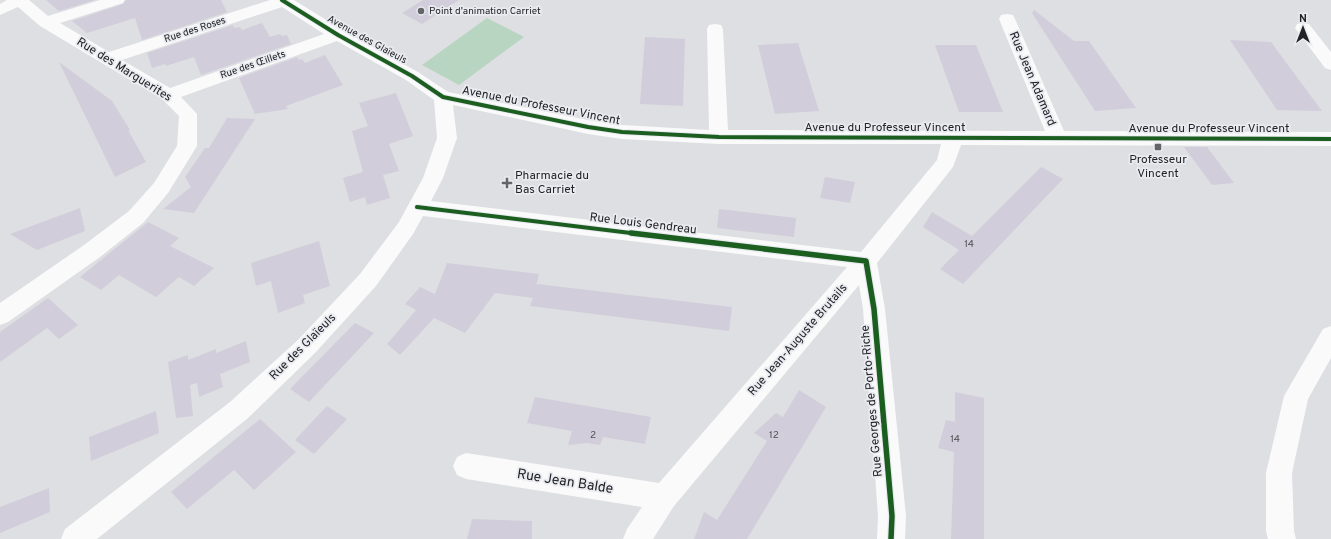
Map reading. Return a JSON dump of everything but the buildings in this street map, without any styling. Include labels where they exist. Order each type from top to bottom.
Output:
[{"type":"street","points":[[0,10],[20,0]]},
{"type":"street","name":"Rue des Marguerites","points":[[0,315],[92,251],[136,217],[161,188],[187,146],[188,114],[168,95],[46,22],[31,11],[20,0]]},
{"type":"street","points":[[46,22],[117,0]]},
{"type":"street","name":"Avenue des Glaïeuls","points":[[284,0],[338,35],[412,76],[443,97]]},
{"type":"street","name":"Rue des Roses","points":[[107,59],[284,0]]},
{"type":"street","name":"Rue Jean Adamard","points":[[1007,19],[1057,138]]},
{"type":"street","points":[[1303,28],[1331,64]]},
{"type":"street","points":[[714,29],[719,137]]},
{"type":"street","name":"Rue des Œillets","points":[[168,95],[338,35]]},
{"type":"street","name":"Avenue du Professeur Vincent","points":[[443,97],[588,127],[622,132],[719,137],[1331,139]]},
{"type":"street","name":"Rue des Glaïeuls","points":[[76,539],[239,410],[307,346],[368,280],[406,228],[433,178],[447,138],[443,97]]},
{"type":"street","name":"Rue Jean-Auguste Brutails","points":[[637,539],[664,497],[866,261],[946,162],[953,138]]},
{"type":"street","name":"Rue Louis Gendreau","points":[[417,207],[866,261]]},
{"type":"street","name":"Rue Georges de Porto-Riche","points":[[866,261],[875,316],[892,516],[891,539]]},
{"type":"street","points":[[1282,539],[1280,531],[1279,473],[1296,396],[1331,336]]},
{"type":"street","name":"Rue Jean Balde","points":[[466,466],[664,497]]},
{"type":"green space","points":[[487,18],[524,37],[459,85],[422,65]]},
{"type":"cycle path","points":[[282,0],[338,35],[412,76],[443,97],[588,127],[622,132],[719,137],[1331,139]]},
{"type":"cycle path","points":[[417,207],[866,261],[874,309],[892,516],[891,539]]},
{"type":"place","name":"Point d'animation Carriet","points":[[421,11]]},
{"type":"place","name":"Professeur Vincent","points":[[1158,147]]},
{"type":"place","name":"Pharmacie du Bas Carriet","points":[[507,183]]}]
